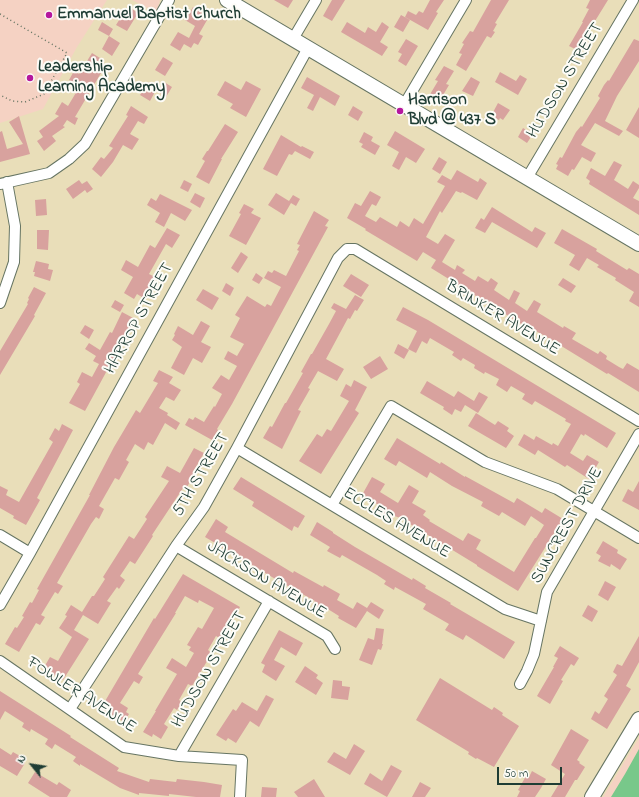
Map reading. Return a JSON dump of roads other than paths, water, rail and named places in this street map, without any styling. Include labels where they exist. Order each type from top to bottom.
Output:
[{"type":"main road","points":[[227,0],[639,244]]},
{"type":"main road","points":[[592,797],[639,719]]},
{"type":"street","points":[[0,303],[14,262],[15,226],[3,183],[49,173],[69,159],[85,144],[169,0]]},
{"type":"street","points":[[293,39],[316,0]]},
{"type":"street","points":[[404,105],[466,0]]},
{"type":"street","name":"HUDSON STREET","points":[[527,178],[633,0]]},
{"type":"street","name":"HARROP STREET","points":[[0,605],[308,48]]},
{"type":"street","name":"BRINKER AVENUE","points":[[347,249],[355,249],[639,421]]},
{"type":"street","name":"5TH STREET","points":[[70,709],[176,546],[204,507],[338,258],[347,249]]},
{"type":"street","points":[[332,505],[391,406],[486,462],[557,489],[639,538]]},
{"type":"street","name":"SUNCREST DRIVE","points":[[520,684],[534,654],[547,592],[639,434]]},
{"type":"street","name":"ECCLES AVENUE","points":[[237,448],[505,609],[541,621]]},
{"type":"street","points":[[0,535],[30,553]]},
{"type":"street","name":"JACKSON AVENUE","points":[[176,546],[327,636],[335,649]]},
{"type":"street","name":"HUDSON STREET","points":[[179,756],[269,601]]},
{"type":"street","name":"FOWLER AVENUE","points":[[0,661],[124,747],[179,756],[242,760],[240,797]]},
{"type":"place","name":"Emmanuel Baptist Church","points":[[49,15]]},
{"type":"place","name":"Leadership Learning Academy","points":[[30,78]]},
{"type":"place","name":"Harrison Blvd @ 437 S","points":[[400,111]]}]
